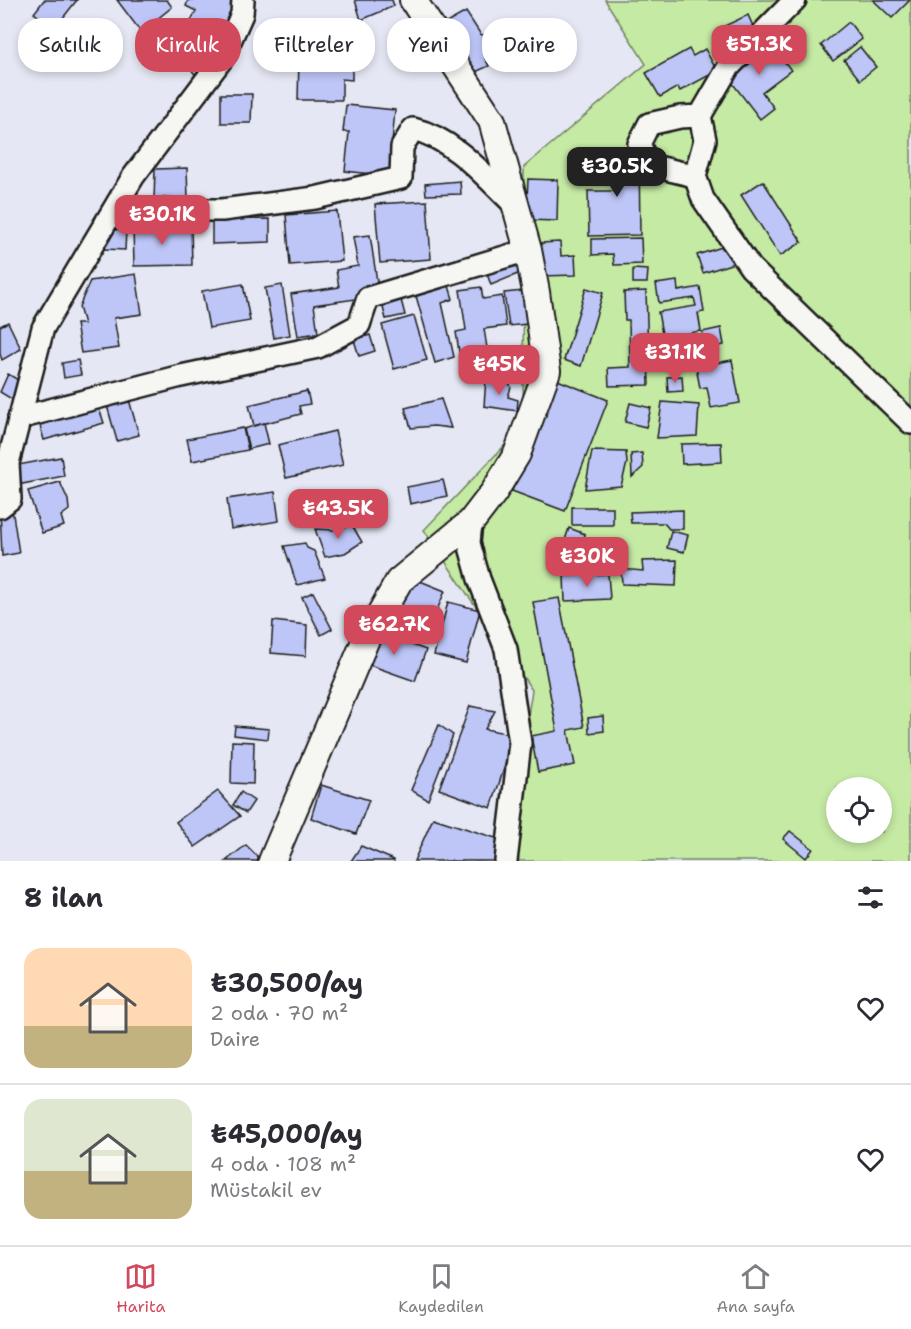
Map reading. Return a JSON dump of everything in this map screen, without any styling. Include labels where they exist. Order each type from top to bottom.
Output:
[{"type":"street","points":[[0,507],[10,499],[8,463],[43,328],[133,177],[222,59],[242,14],[243,0]]},
{"type":"street","points":[[272,861],[366,639],[399,580],[471,522],[494,492],[517,454],[547,371],[528,250],[492,121],[413,0]]},
{"type":"street","points":[[795,0],[728,68],[700,116],[705,140],[695,176],[703,199],[751,268],[911,423]]},
{"type":"street","points":[[695,176],[649,165],[639,144],[649,124],[680,117],[700,116]]},
{"type":"street","points":[[114,210],[222,210],[315,198],[400,178],[402,147],[414,129],[429,133],[456,151],[516,206]]},
{"type":"street","points":[[19,418],[181,376],[318,347],[359,325],[368,298],[528,250]]},
{"type":"street","points":[[471,522],[470,543],[479,579],[506,649],[520,743],[506,861]]},
{"type":"green space","points":[[605,0],[911,0],[911,861],[505,861],[532,690],[424,530],[523,426],[524,167],[646,64]]},
{"type":"building","points":[[44,0],[77,0],[63,18],[41,18],[34,13]]},
{"type":"building","points":[[117,0],[167,0],[172,7],[158,18],[135,18],[135,24]]},
{"type":"building","points":[[188,0],[239,0],[232,18],[192,18],[196,11],[186,6]]},
{"type":"building","points":[[355,0],[392,0],[394,6],[360,18]]},
{"type":"building","points":[[873,0],[910,0],[892,18]]},
{"type":"building","points":[[466,12],[470,18],[455,18]]},
{"type":"building","points":[[748,15],[756,33],[726,47],[718,29]]},
{"type":"building","points":[[470,18],[482,35],[482,69],[473,73],[470,69]]},
{"type":"building","points":[[849,22],[862,39],[833,61],[821,45]]},
{"type":"building","points":[[767,39],[791,70],[762,92],[774,108],[760,119],[730,80],[739,74],[733,65]]},
{"type":"building","points":[[860,47],[876,67],[860,80],[844,60]]},
{"type":"building","points":[[689,49],[693,56],[705,49],[717,71],[680,91],[678,87],[660,97],[646,73]]},
{"type":"building","points":[[193,72],[204,72],[197,77]]},
{"type":"building","points":[[299,72],[352,72],[352,80],[342,79],[342,100],[298,100]]},
{"type":"building","points":[[221,94],[252,94],[251,123],[221,123]]},
{"type":"building","points":[[346,105],[395,110],[389,176],[345,171],[349,132],[343,132]]},
{"type":"building","points":[[639,152],[640,235],[589,236],[588,191],[617,191],[617,175],[601,175],[601,153]]},
{"type":"building","points":[[187,168],[188,199],[154,201],[155,169]]},
{"type":"building","points":[[528,179],[558,180],[557,221],[526,220]]},
{"type":"building","points":[[460,181],[461,194],[426,195],[425,184]]},
{"type":"building","points":[[763,181],[802,242],[780,256],[741,195]]},
{"type":"building","points":[[427,201],[431,259],[380,263],[375,204]]},
{"type":"building","points":[[337,211],[342,261],[290,265],[286,215]]},
{"type":"building","points":[[270,219],[270,242],[212,244],[212,220]]},
{"type":"building","points":[[191,225],[192,265],[134,266],[133,226]]},
{"type":"building","points":[[105,229],[126,230],[125,250],[105,249]]},
{"type":"building","points":[[370,235],[378,288],[361,290],[363,298],[314,305],[318,333],[298,336],[291,294],[339,287],[336,270],[358,266],[353,237]]},
{"type":"building","points":[[641,238],[642,264],[614,265],[613,254],[592,255],[592,239]]},
{"type":"building","points":[[560,242],[561,256],[575,255],[576,275],[541,276],[540,243]]},
{"type":"building","points":[[728,245],[734,263],[703,273],[697,255]]},
{"type":"building","points":[[516,261],[520,273],[491,285],[486,271]]},
{"type":"building","points":[[633,269],[648,270],[647,283],[633,283]]},
{"type":"building","points":[[136,274],[142,314],[114,318],[119,348],[81,353],[76,324],[84,324],[79,307],[90,281]]},
{"type":"building","points":[[677,281],[678,291],[700,287],[704,312],[698,313],[701,331],[689,333],[691,343],[703,340],[702,332],[721,328],[724,345],[666,356],[658,312],[696,306],[694,298],[659,303],[656,284]]},
{"type":"building","points":[[243,284],[250,321],[209,328],[202,291]]},
{"type":"building","points":[[282,285],[290,335],[274,338],[265,288]]},
{"type":"building","points":[[449,286],[453,299],[442,303],[454,357],[435,363],[416,296]]},
{"type":"building","points":[[481,287],[483,299],[502,296],[506,326],[484,329],[488,354],[460,358],[456,332],[466,330],[460,290]]},
{"type":"building","points":[[586,288],[603,293],[581,366],[564,360]]},
{"type":"building","points":[[523,291],[527,324],[509,326],[504,293]]},
{"type":"building","points":[[646,291],[649,385],[609,386],[608,368],[630,367],[629,320],[625,320],[624,292]]},
{"type":"building","points":[[400,296],[405,315],[386,319],[381,300]]},
{"type":"building","points":[[414,316],[427,360],[394,369],[382,325]]},
{"type":"building","points":[[8,322],[21,349],[2,360],[0,326]]},
{"type":"building","points":[[370,335],[375,351],[359,356],[354,340]]},
{"type":"building","points":[[78,360],[81,375],[64,378],[62,363]]},
{"type":"building","points":[[732,360],[740,403],[711,408],[707,387],[700,388],[696,367]]},
{"type":"building","points":[[8,374],[20,381],[13,400],[0,392]]},
{"type":"building","points":[[682,376],[683,391],[668,392],[667,377]]},
{"type":"building","points":[[486,378],[509,383],[511,387],[508,397],[518,400],[517,411],[484,406]]},
{"type":"building","points":[[555,379],[608,400],[565,511],[512,491]]},
{"type":"building","points":[[307,391],[310,404],[299,406],[301,414],[254,426],[249,405]]},
{"type":"building","points":[[128,396],[139,435],[117,441],[106,402]]},
{"type":"building","points":[[441,399],[451,428],[434,426],[411,428],[405,408]]},
{"type":"building","points":[[662,402],[699,405],[697,436],[657,438]]},
{"type":"building","points":[[630,403],[651,408],[646,427],[625,422]]},
{"type":"building","points":[[98,405],[104,423],[44,440],[39,422]]},
{"type":"building","points":[[264,423],[269,444],[249,449],[244,429]]},
{"type":"building","points":[[243,428],[248,450],[192,461],[187,439]]},
{"type":"building","points":[[335,431],[343,465],[286,478],[278,445]]},
{"type":"building","points":[[721,443],[722,462],[682,464],[681,444]]},
{"type":"building","points":[[592,451],[626,452],[627,463],[621,486],[585,489]]},
{"type":"building","points":[[642,453],[643,467],[632,477],[631,454]]},
{"type":"building","points":[[61,457],[64,476],[17,485],[13,466]]},
{"type":"building","points":[[443,480],[447,496],[410,504],[407,487]]},
{"type":"building","points":[[60,482],[68,500],[69,510],[61,516],[64,526],[42,533],[28,491]]},
{"type":"building","points":[[275,492],[279,521],[231,529],[227,499]]},
{"type":"building","points":[[572,507],[613,507],[613,525],[572,525]]},
{"type":"building","points":[[12,508],[19,553],[2,556],[0,510]]},
{"type":"building","points":[[683,510],[683,529],[669,529],[664,523],[631,523],[630,512]]},
{"type":"building","points":[[352,525],[362,542],[345,553],[325,557],[315,529],[335,530]]},
{"type":"building","points":[[569,528],[585,534],[583,548],[610,560],[608,568],[561,552]]},
{"type":"building","points":[[671,531],[688,535],[684,552],[667,548]]},
{"type":"building","points":[[305,543],[307,548],[314,551],[325,578],[297,585],[284,546]]},
{"type":"building","points":[[677,560],[676,586],[622,584],[621,569],[643,571],[642,561]]},
{"type":"building","points":[[608,574],[610,599],[565,601],[564,576]]},
{"type":"building","points":[[410,577],[445,591],[430,627],[395,613]]},
{"type":"building","points":[[313,592],[332,629],[321,635],[302,597]]},
{"type":"building","points":[[559,598],[584,727],[568,730],[575,765],[538,772],[531,736],[557,731],[533,602]]},
{"type":"building","points":[[448,602],[480,610],[466,663],[434,655]]},
{"type":"building","points":[[273,621],[307,625],[306,656],[271,653]]},
{"type":"building","points":[[423,626],[436,631],[431,645],[417,641]]},
{"type":"building","points":[[373,631],[426,650],[415,681],[361,662]]},
{"type":"building","points":[[470,706],[495,711],[485,729],[515,735],[491,808],[439,789]]},
{"type":"building","points":[[603,716],[604,731],[589,733],[588,718]]},
{"type":"building","points":[[439,725],[453,735],[428,800],[411,790]]},
{"type":"building","points":[[235,726],[269,729],[268,739],[234,735]]},
{"type":"building","points":[[232,741],[254,742],[253,784],[231,783]]},
{"type":"building","points":[[321,785],[369,800],[356,834],[311,818]]},
{"type":"building","points":[[218,791],[240,816],[195,847],[176,822]]},
{"type":"building","points":[[241,792],[254,801],[246,813],[233,805]]},
{"type":"building","points":[[433,818],[502,840],[497,861],[414,861]]},
{"type":"building","points":[[790,831],[813,849],[806,858],[783,839]]},
{"type":"building","points":[[246,845],[262,861],[226,861]]},
{"type":"building","points":[[361,846],[394,860],[394,861],[351,861]]}]
